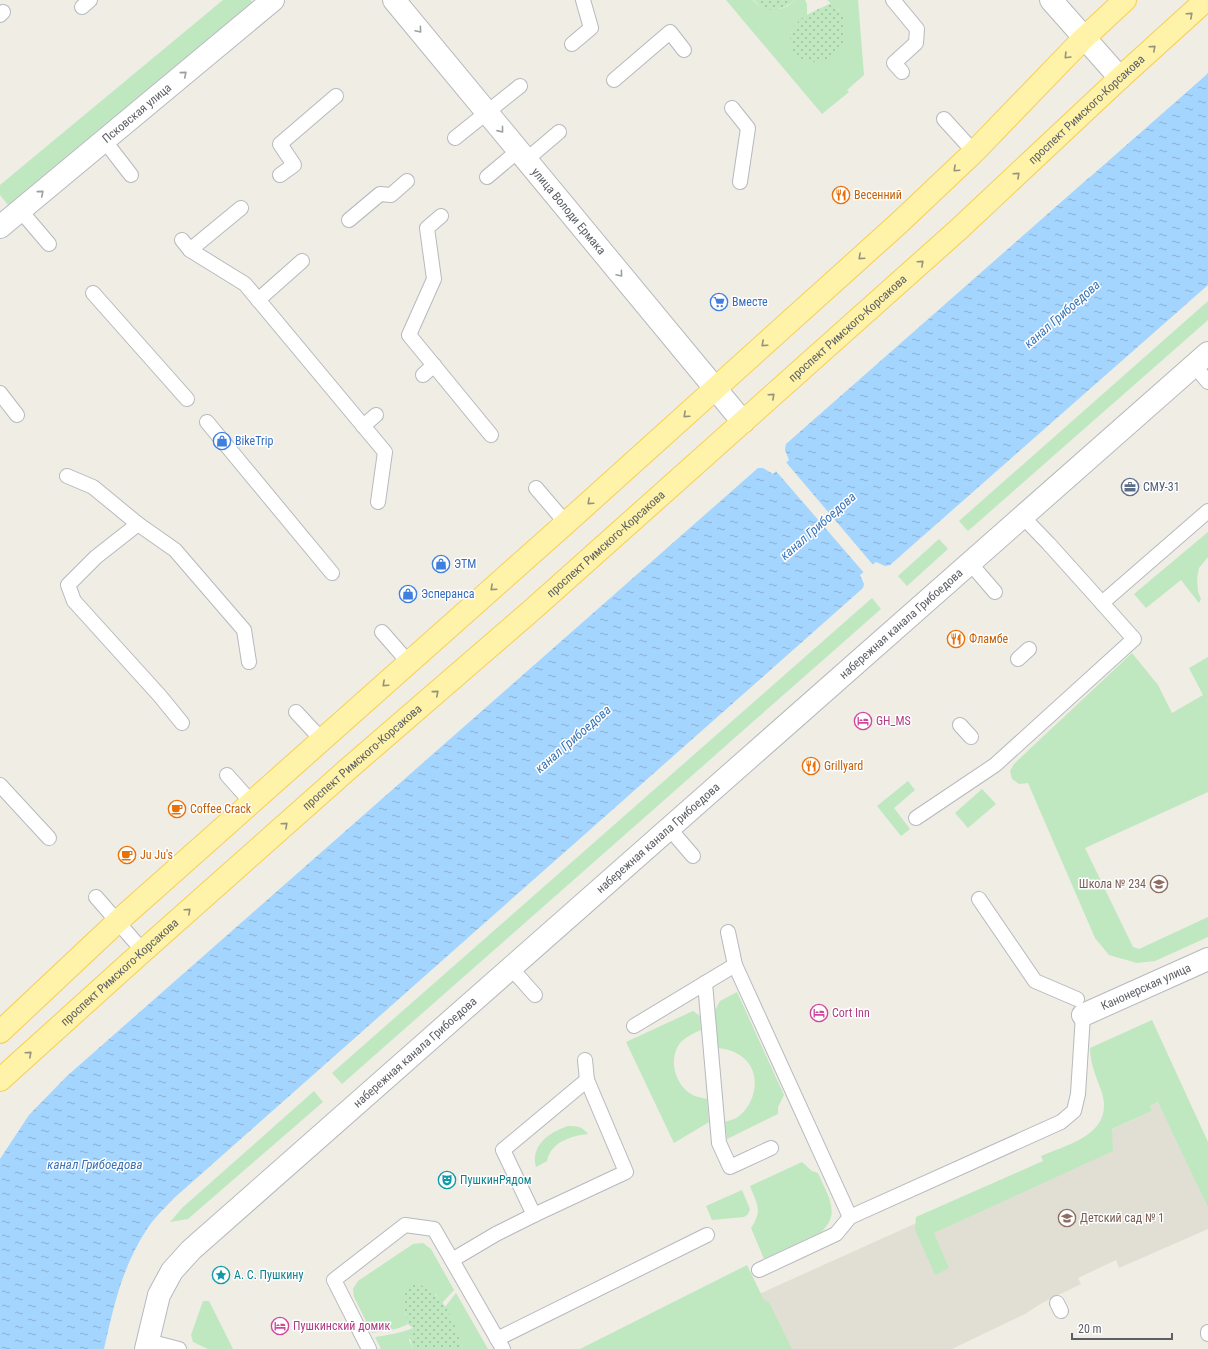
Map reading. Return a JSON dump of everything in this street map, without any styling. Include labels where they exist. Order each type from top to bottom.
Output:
[{"type":"main road","points":[[0,1032],[117,922],[566,523],[899,223],[974,152],[1084,38],[1125,0]]},
{"type":"main road","name":"проспект Римского-Корсакова","points":[[0,1080],[348,769],[532,610],[959,229],[1120,78],[1206,0]]},
{"type":"street","name":"улица Володи Ермака","points":[[394,0],[743,422]]},
{"type":"street","points":[[1051,0],[1120,78]]},
{"type":"street","name":"Псковская улица","points":[[7,217],[104,140],[266,2]]},
{"type":"street","name":"набережная канала Грибоедова","points":[[147,1345],[160,1295],[172,1271],[191,1250],[1201,359]]},
{"type":"street","name":"Канонерская улица","points":[[1080,1007],[1208,959]]},
{"type":"lane","points":[[572,44],[591,28],[583,0]]},
{"type":"lane","points":[[893,0],[917,29],[916,43],[894,63],[902,72]]},
{"type":"lane","points":[[614,80],[670,32],[684,50]]},
{"type":"lane","points":[[455,138],[520,86]]},
{"type":"lane","points":[[280,175],[294,165],[280,144],[336,96]]},
{"type":"lane","points":[[732,108],[748,128],[740,182]]},
{"type":"lane","points":[[944,119],[974,152]]},
{"type":"lane","points":[[488,177],[559,132]]},
{"type":"lane","points":[[104,140],[131,175]]},
{"type":"lane","points":[[349,220],[380,194],[391,195],[407,181]]},
{"type":"lane","points":[[241,208],[186,245],[245,284],[386,452],[378,502]]},
{"type":"lane","points":[[441,216],[427,228],[434,279],[409,335],[429,370],[491,435]]},
{"type":"lane","points":[[7,217],[49,244]]},
{"type":"lane","points":[[258,300],[302,261]]},
{"type":"lane","points":[[93,293],[187,399]]},
{"type":"lane","points":[[1201,359],[1208,382]]},
{"type":"lane","points":[[0,393],[17,415]]},
{"type":"lane","points":[[364,426],[376,415]]},
{"type":"lane","points":[[207,422],[332,573]]},
{"type":"lane","points":[[67,476],[93,487],[138,524],[175,550],[244,630],[249,662]]},
{"type":"lane","points":[[536,488],[566,523]]},
{"type":"lane","points":[[1102,603],[1208,511]]},
{"type":"lane","points":[[916,818],[991,761],[1078,685],[1134,639],[1050,544],[1022,516]]},
{"type":"lane","points":[[138,524],[96,557],[68,585],[74,601],[155,690],[182,723]]},
{"type":"lane","points":[[970,563],[995,592]]},
{"type":"lane","points":[[382,632],[409,663]]},
{"type":"lane","points":[[1018,659],[1029,649]]},
{"type":"lane","points":[[296,712],[322,740]]},
{"type":"lane","points":[[960,725],[971,737]]},
{"type":"lane","points":[[227,775],[252,802]]},
{"type":"lane","points":[[0,785],[49,838]]},
{"type":"lane","points":[[669,828],[693,856]]},
{"type":"lane","points":[[96,897],[143,951]]},
{"type":"lane","points":[[759,1270],[836,1234],[850,1217],[1062,1122],[1074,1111],[1078,1094],[1080,1007],[1035,981],[979,899]]},
{"type":"lane","points":[[728,932],[735,965],[850,1217]]},
{"type":"lane","points":[[634,1026],[735,965]]},
{"type":"lane","points":[[511,968],[535,995]]},
{"type":"lane","points":[[705,983],[719,1143],[730,1167],[771,1148]]},
{"type":"lane","points":[[452,1260],[496,1234],[626,1172],[587,1080],[585,1060]]},
{"type":"lane","points":[[534,1215],[503,1150],[587,1080]]},
{"type":"lane","points":[[369,1349],[334,1280],[405,1225],[434,1229],[500,1344],[707,1235]]},
{"type":"lane","points":[[147,1345],[180,1349]]},
{"type":"shaded area","name":"Детский сад № 1","points":[[1159,1102],[1208,1208],[1208,1229],[1119,1268],[1116,1260],[1078,1278],[1081,1284],[1042,1303],[1025,1314],[952,1349],[771,1349],[748,1299],[1054,1161],[1052,1157],[1152,1111],[1150,1106]]},
{"type":"green space","points":[[223,0],[251,0],[252,2],[8,205],[0,195],[0,185]]},
{"type":"green space","points":[[726,0],[753,0],[758,5],[780,9],[788,6],[795,0],[805,0],[807,4],[807,15],[797,23],[791,33],[840,11],[827,0],[858,0],[864,75],[847,90],[849,92],[822,114]]},
{"type":"green space","points":[[754,0],[795,0],[785,7],[774,10],[764,8]]},
{"type":"green space","points":[[831,3],[843,17],[845,29],[844,40],[835,52],[823,61],[806,61],[794,52],[791,46],[790,39],[792,31],[797,23],[804,17]]},
{"type":"green space","points":[[1208,301],[1208,320],[968,531],[959,521]]},
{"type":"green space","points":[[1208,532],[1208,557],[1199,568],[1197,578],[1198,592],[1201,599],[1199,603],[1181,580],[1146,608],[1134,594]]},
{"type":"green space","points":[[939,539],[948,549],[907,586],[898,576]]},
{"type":"green space","points":[[872,598],[881,609],[342,1084],[332,1073]]},
{"type":"green space","points":[[1132,653],[1158,685],[1172,713],[1203,695],[1189,668],[1208,657],[1208,792],[1085,848],[1133,947],[1139,949],[1208,917],[1208,937],[1155,961],[1137,963],[1109,955],[1095,938],[1028,783],[1019,784],[1012,779],[1010,771],[1014,764]]},
{"type":"green space","points":[[908,781],[915,790],[894,808],[910,829],[901,836],[877,806]]},
{"type":"green space","points":[[982,789],[996,804],[968,828],[955,813]]},
{"type":"green space","points":[[737,992],[784,1095],[778,1107],[778,1114],[727,1139],[725,1122],[735,1119],[745,1110],[750,1103],[755,1086],[752,1069],[748,1062],[736,1053],[718,1048],[715,1010],[720,1001]]},
{"type":"green space","points":[[693,1011],[700,1016],[701,1030],[690,1035],[680,1043],[674,1057],[674,1065],[678,1080],[683,1087],[695,1096],[707,1099],[709,1122],[674,1143],[626,1042]]},
{"type":"green space","points":[[1152,1020],[1208,1142],[1208,1208],[1158,1102],[1150,1106],[1152,1111],[1112,1129],[1113,1151],[934,1233],[949,1268],[935,1275],[915,1230],[916,1217],[1043,1161],[1041,1156],[1076,1142],[1095,1128],[1101,1118],[1104,1107],[1102,1093],[1092,1065],[1090,1048]]},
{"type":"green space","points":[[314,1091],[323,1102],[188,1219],[170,1222],[182,1208]]},
{"type":"green space","points":[[568,1126],[584,1129],[588,1134],[575,1136],[562,1141],[549,1154],[547,1161],[536,1167],[536,1152],[543,1140]]},
{"type":"green space","points":[[802,1162],[812,1171],[818,1173],[831,1204],[831,1218],[821,1232],[764,1259],[751,1228],[757,1217],[758,1207],[750,1186]]},
{"type":"green space","points":[[742,1190],[750,1209],[748,1214],[744,1217],[712,1220],[706,1206]]},
{"type":"green space","points":[[423,1243],[431,1249],[454,1290],[442,1303],[436,1294],[405,1313],[408,1324],[395,1329],[372,1333],[354,1297],[353,1289],[358,1281],[413,1244]]},
{"type":"green space","points":[[747,1265],[764,1300],[769,1302],[792,1349],[580,1349]]},
{"type":"green space","points":[[418,1284],[435,1294],[448,1310],[463,1349],[413,1349],[410,1338],[413,1328],[408,1324],[404,1299],[410,1285]]},
{"type":"green space","points":[[456,1293],[488,1349],[463,1349],[445,1307]]},
{"type":"green space","points":[[203,1301],[209,1301],[233,1349],[208,1349],[193,1342],[191,1335]]},
{"type":"green space","points":[[413,1328],[409,1340],[413,1349],[381,1349],[375,1337],[399,1333]]},
{"type":"water","name":"канал Грибоедова","points":[[1208,73],[1208,285],[890,565],[885,566],[876,562],[860,575],[864,584],[863,588],[173,1199],[150,1225],[138,1243],[131,1258],[115,1302],[104,1349],[0,1349],[0,1159],[29,1115],[67,1076],[758,468],[763,468],[773,474],[789,460],[785,450],[786,444]]},
{"type":"pier","points":[[1204,73],[1206,75],[1090,177],[1088,176]]},
{"type":"pier","points":[[785,461],[874,566],[865,574],[775,470]]},
{"type":"place","name":"Весенний","points":[[841,195]]},
{"type":"place","name":"Вместе","points":[[719,302]]},
{"type":"place","name":"BikeTrip","points":[[222,441]]},
{"type":"place","name":"СМУ-31","points":[[1130,487]]},
{"type":"place","name":"ЭТМ","points":[[441,564]]},
{"type":"place","name":"Эсперанса","points":[[408,594]]},
{"type":"place","name":"Фламбе","points":[[956,639]]},
{"type":"place","name":"GH_MS","points":[[863,721]]},
{"type":"place","name":"Grillyard","points":[[811,766]]},
{"type":"place","name":"Coffee Crack","points":[[177,809]]},
{"type":"place","name":"Ju Ju's","points":[[127,855]]},
{"type":"place","name":"Школа № 234","points":[[1159,884]]},
{"type":"place","name":"Cort Inn","points":[[819,1013]]},
{"type":"place","name":"ПушкинРядом","points":[[447,1180]]},
{"type":"place","name":"Детский сад № 1","points":[[1067,1218]]},
{"type":"place","name":"А. С. Пушкину","points":[[221,1275]]},
{"type":"place","name":"Пушкинский домик","points":[[280,1326]]}]
